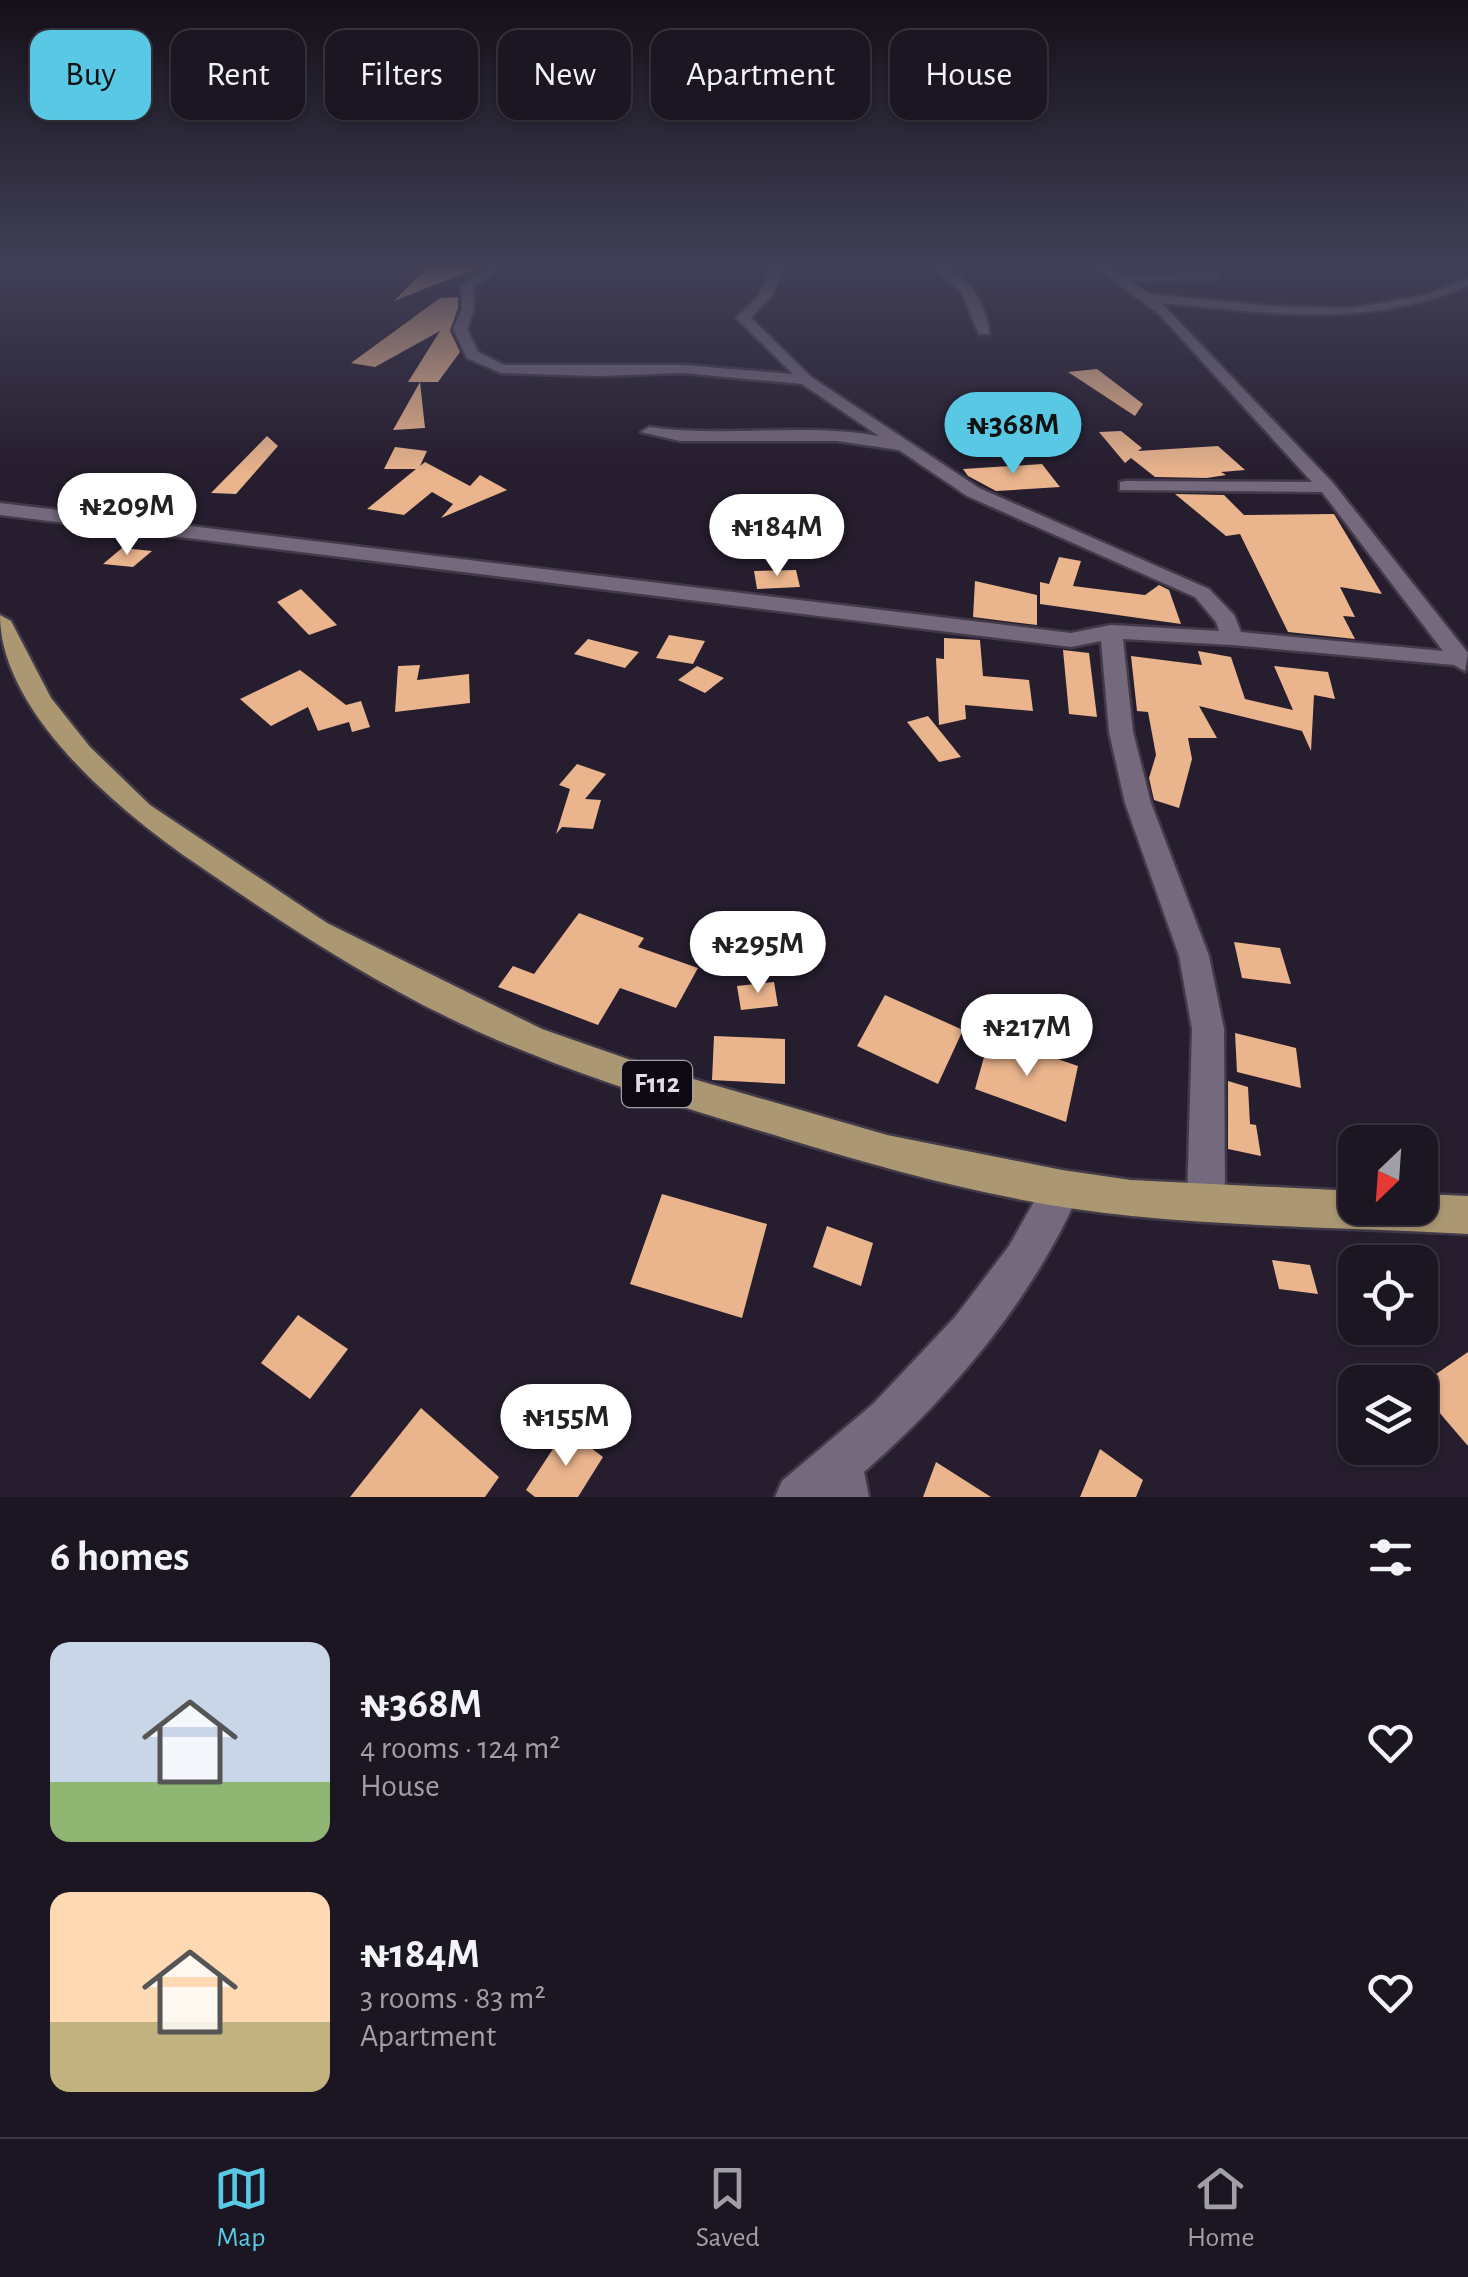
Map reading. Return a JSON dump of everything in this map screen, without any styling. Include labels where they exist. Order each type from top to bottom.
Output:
[{"type":"main road","name":"F112","points":[[0,621],[40,700],[82,753],[141,812],[316,931],[413,984],[532,1040],[645,1080],[886,1152],[1062,1188],[1131,1198],[1468,1215]]},
{"type":"street","points":[[462,335],[466,348],[488,366],[515,371],[683,369],[806,380]]},
{"type":"street","points":[[757,335],[786,353],[806,380],[944,476],[1098,550],[1162,572],[1202,592],[1226,620],[1232,638]]},
{"type":"street","points":[[1185,335],[1327,487],[1466,662]]},
{"type":"street","points":[[649,432],[682,439],[857,438],[904,446]]},
{"type":"street","points":[[1126,486],[1327,487]]},
{"type":"street","points":[[0,509],[1071,640],[1111,632],[1232,638],[1466,662]]},
{"type":"street","points":[[1111,632],[1121,732],[1138,803],[1194,956],[1208,1029],[1206,1201]]},
{"type":"street","points":[[798,1497],[843,1481],[954,1352],[1019,1266],[1062,1188]]},
{"type":"building","points":[[390,335],[433,335],[375,367],[351,363]]},
{"type":"building","points":[[438,335],[452,335],[460,352],[438,382],[408,382]]},
{"type":"building","points":[[1097,369],[1143,404],[1135,416],[1068,372]]},
{"type":"building","points":[[420,382],[425,428],[393,430]]},
{"type":"building","points":[[1121,431],[1142,448],[1138,451],[1218,446],[1245,470],[1207,478],[1155,477],[1131,458],[1125,463],[1099,432]]},
{"type":"building","points":[[267,436],[278,446],[236,494],[211,493]]},
{"type":"building","points":[[395,447],[427,451],[420,466],[425,462],[470,486],[480,475],[507,490],[441,518],[453,504],[432,492],[404,515],[367,509],[416,469],[384,469]]},
{"type":"building","points":[[1042,464],[1060,487],[996,491],[968,476],[963,469]]},
{"type":"building","points":[[1175,494],[1224,495],[1244,515],[1334,514],[1382,594],[1340,587],[1355,617],[1343,616],[1355,639],[1288,632],[1240,534],[1226,536]]},
{"type":"building","points":[[122,548],[152,551],[133,567],[103,564]]},
{"type":"building","points":[[1059,557],[1081,561],[1073,586],[1145,595],[1159,585],[1169,590],[1181,624],[1040,604],[1040,582],[1049,584]]},
{"type":"building","points":[[796,570],[800,587],[757,589],[754,571]]},
{"type":"building","points":[[975,581],[1037,595],[1037,625],[973,617]]},
{"type":"building","points":[[301,589],[337,625],[309,635],[277,602]]},
{"type":"building","points":[[669,635],[705,641],[693,664],[656,658]]},
{"type":"building","points":[[944,638],[980,640],[983,676],[1029,680],[1033,711],[965,705],[966,719],[939,725],[936,658],[944,659]]},
{"type":"building","points":[[588,639],[639,652],[625,668],[574,654]]},
{"type":"building","points":[[1063,650],[1089,653],[1097,717],[1069,714]]},
{"type":"building","points":[[1198,651],[1231,657],[1245,699],[1293,710],[1274,666],[1328,672],[1335,699],[1314,695],[1311,751],[1302,731],[1199,706],[1217,738],[1188,738],[1192,759],[1179,808],[1154,800],[1149,778],[1156,755],[1148,712],[1137,711],[1131,656],[1202,665]]},
{"type":"building","points":[[420,665],[417,680],[469,674],[470,703],[395,712],[398,666]]},
{"type":"building","points":[[697,666],[724,678],[705,693],[678,680]]},
{"type":"building","points":[[300,670],[346,705],[361,701],[370,727],[352,732],[349,722],[318,731],[308,707],[271,726],[240,699]]},
{"type":"building","points":[[928,716],[961,757],[939,762],[907,722]]},
{"type":"building","points":[[577,764],[606,774],[585,799],[601,800],[593,829],[562,827],[556,834],[570,789],[559,785]]},
{"type":"building","points":[[579,913],[644,938],[638,947],[698,968],[676,1008],[620,988],[598,1025],[498,987],[513,966],[534,974]]},
{"type":"building","points":[[1234,942],[1280,948],[1291,984],[1242,978]]},
{"type":"building","points":[[774,982],[778,1006],[741,1010],[737,986]]},
{"type":"building","points":[[885,995],[963,1030],[938,1084],[857,1046]]},
{"type":"building","points":[[1235,1033],[1296,1048],[1301,1088],[1237,1072]]},
{"type":"building","points":[[714,1036],[785,1039],[785,1084],[712,1080]]},
{"type":"building","points":[[990,1036],[1078,1066],[1066,1122],[975,1089]]},
{"type":"building","points":[[1228,1081],[1248,1087],[1250,1124],[1256,1125],[1261,1156],[1228,1149]]},
{"type":"building","points":[[662,1194],[767,1224],[742,1318],[630,1284]]},
{"type":"building","points":[[827,1226],[873,1243],[861,1286],[813,1267]]},
{"type":"building","points":[[1272,1260],[1310,1265],[1318,1294],[1279,1289]]},
{"type":"building","points":[[298,1315],[348,1349],[310,1399],[261,1363]]},
{"type":"building","points":[[1468,1352],[1468,1446],[1438,1411],[1438,1373]]},
{"type":"building","points":[[421,1408],[499,1477],[485,1497],[350,1497]]},
{"type":"building","points":[[566,1429],[603,1457],[578,1497],[535,1497],[526,1490]]},
{"type":"building","points":[[1100,1449],[1143,1480],[1136,1497],[1080,1497]]},
{"type":"building","points":[[936,1462],[991,1497],[923,1497]]}]
